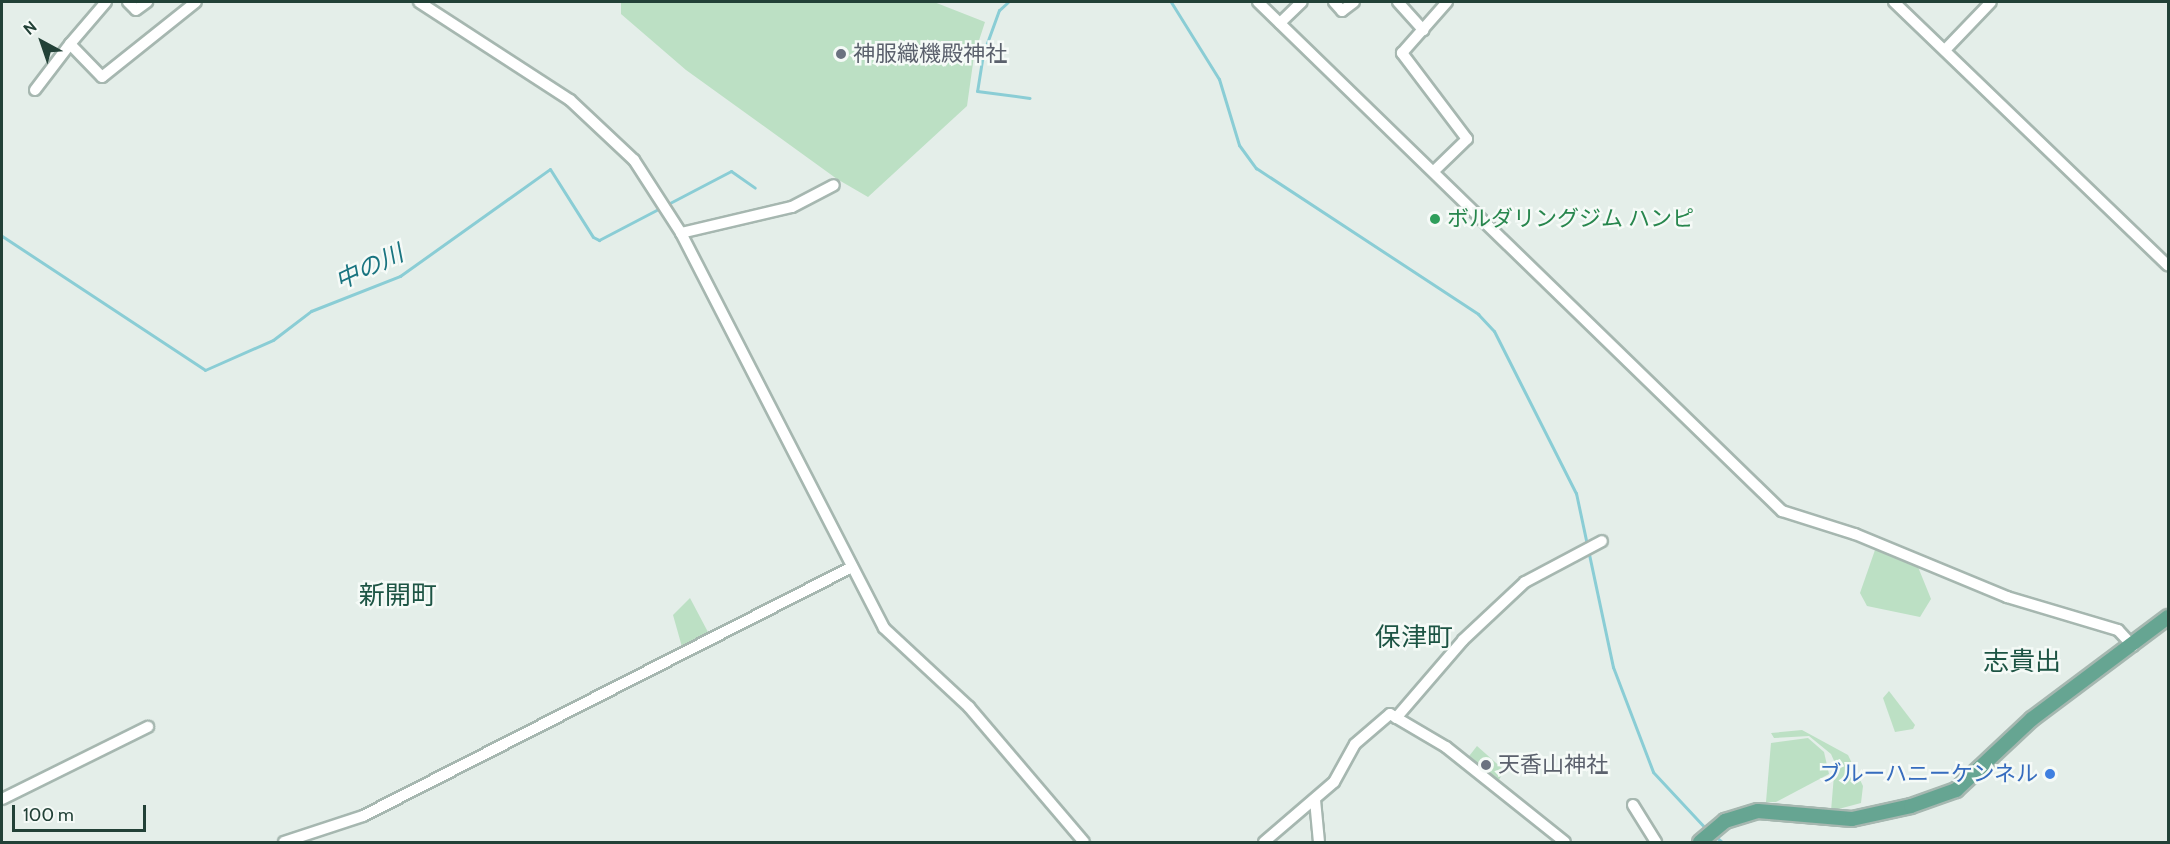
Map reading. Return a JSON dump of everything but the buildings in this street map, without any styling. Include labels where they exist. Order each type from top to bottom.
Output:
[{"type":"main road","points":[[1706,836],[1758,811],[1852,819],[1945,795],[1969,781],[2032,719],[2133,646],[2169,616]]},
{"type":"street","points":[[35,90],[105,2]]},
{"type":"street","points":[[128,2],[136,10],[147,2]]},
{"type":"street","points":[[181,2],[188,12]]},
{"type":"street","points":[[70,44],[102,77],[188,12],[196,2]]},
{"type":"street","points":[[419,2],[598,123],[666,207],[889,635],[969,707],[1084,843]]},
{"type":"street","points":[[1258,2],[1782,511],[1855,534],[2007,597],[2118,630],[2133,646]]},
{"type":"street","points":[[1280,23],[1302,2]]},
{"type":"street","points":[[1334,2],[1342,11],[1354,2]]},
{"type":"street","points":[[1398,2],[1423,30]]},
{"type":"street","points":[[1434,171],[1467,139],[1402,52],[1448,2]]},
{"type":"street","points":[[1894,2],[2169,266]]},
{"type":"street","points":[[1945,50],[1990,2]]},
{"type":"street","points":[[681,233],[733,224],[792,207],[834,185]]},
{"type":"street","points":[[1396,718],[1501,604],[1539,572],[1593,544]]},
{"type":"street","points":[[284,843],[363,816],[852,567]]},
{"type":"street","points":[[1264,843],[1315,800],[1342,772],[1355,744],[1390,714],[1446,747],[1565,843]]},
{"type":"street","points":[[2,799],[148,727]]},
{"type":"street","points":[[1315,800],[1319,843]]},
{"type":"street","points":[[1633,806],[1656,843]]},
{"type":"green space","points":[[621,2],[934,2],[985,22],[974,56],[967,106],[868,197],[837,179],[686,70],[621,14]]},
{"type":"green space","points":[[1875,550],[1916,562],[1931,599],[1920,617],[1867,606],[1860,593]]},
{"type":"green space","points":[[690,598],[709,634],[682,647],[673,615]]},
{"type":"green space","points":[[1889,691],[1915,725],[1913,729],[1895,732],[1883,698]]},
{"type":"green space","points":[[1802,730],[1848,755],[1863,786],[1861,803],[1831,811],[1835,763],[1831,754],[1809,736],[1774,738],[1771,733]]},
{"type":"green space","points":[[1808,738],[1824,752],[1829,774],[1776,802],[1766,802],[1771,743]]},
{"type":"green space","points":[[1477,746],[1504,770],[1497,784],[1466,760]]},
{"type":"waterway","points":[[1008,2],[999,10],[983,54],[977,91],[1030,98]]},
{"type":"waterway","points":[[1171,2],[1219,79],[1239,145],[1256,168],[1478,314],[1494,331],[1576,493],[1613,667],[1653,772],[1707,830]]},
{"type":"waterway","name":"中の川","points":[[2,236],[205,370],[273,340],[311,311],[400,276],[550,169],[593,237],[599,240],[731,171],[755,188]]},
{"type":"waterway","points":[[1715,836],[1722,842]]},
{"type":"place","name":"神服織機殿神社","points":[[841,54]]},
{"type":"place","name":"ボルダリングジム ハンピ","points":[[1435,219]]},
{"type":"place","name":"天香山神社","points":[[1486,765]]},
{"type":"place","name":"ブルーハニーケンネル","points":[[2050,774]]},
{"type":"district","name":"新開町","points":[[398,596]]},
{"type":"district","name":"保津町","points":[[1414,638]]},
{"type":"district","name":"志貴出","points":[[2022,662]]}]
